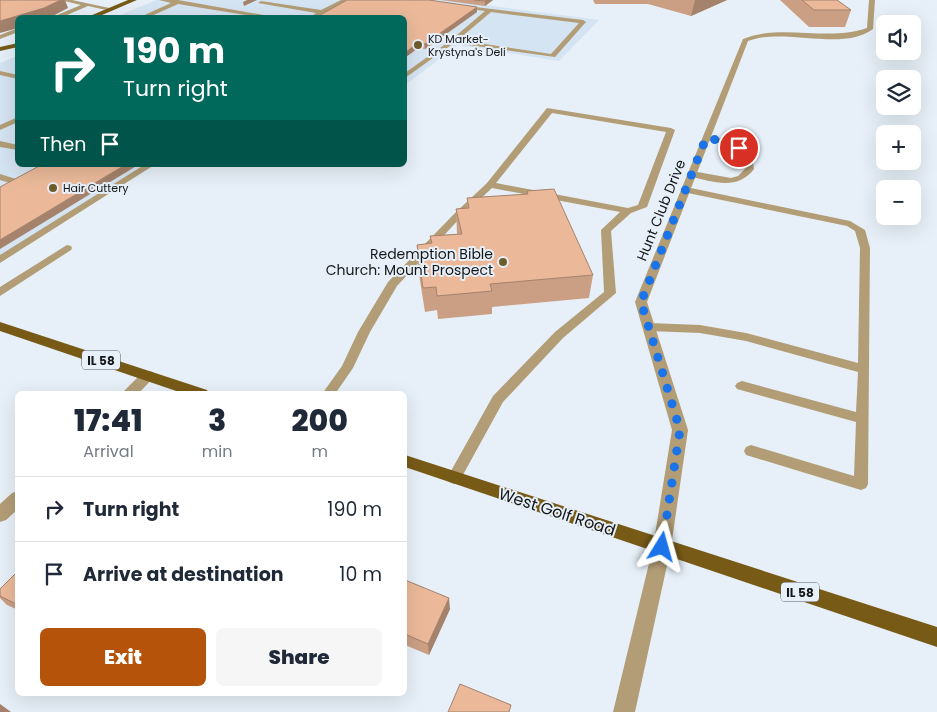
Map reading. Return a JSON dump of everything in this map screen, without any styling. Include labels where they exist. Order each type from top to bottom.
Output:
[{"type":"main road","points":[[96,15],[134,0]]},
{"type":"main road","points":[[0,56],[3,48]]},
{"type":"main road","name":"IL 58","points":[[0,326],[193,391]]},
{"type":"main road","name":"West Golf Road","points":[[407,462],[937,637]]},
{"type":"street","name":"Hunt Club Drive","points":[[662,547],[680,430],[641,302],[745,40],[752,36],[768,34],[843,36],[870,29],[872,0]]},
{"type":"street","points":[[131,391],[148,376]]},
{"type":"street","points":[[0,514],[15,501]]},
{"type":"street","points":[[624,712],[662,547]]},
{"type":"lane","points":[[63,0],[111,9]]},
{"type":"lane","points":[[162,0],[210,7],[235,2]]},
{"type":"lane","points":[[238,15],[268,0]]},
{"type":"lane","points":[[329,0],[343,1]]},
{"type":"lane","points":[[317,15],[343,1]]},
{"type":"lane","points":[[148,15],[178,2]]},
{"type":"lane","points":[[262,3],[322,12]]},
{"type":"lane","points":[[60,15],[87,5]]},
{"type":"lane","points":[[452,5],[583,22],[553,56],[453,41]]},
{"type":"lane","points":[[219,6],[260,15]]},
{"type":"lane","points":[[407,75],[453,41],[490,10]]},
{"type":"lane","points":[[0,37],[15,31]]},
{"type":"lane","points":[[0,73],[15,76]]},
{"type":"lane","points":[[330,391],[347,368],[364,332],[392,284],[458,215],[490,185],[550,110],[671,130],[642,207],[628,211],[606,230],[610,293],[559,335],[498,400],[454,478]]},
{"type":"lane","points":[[0,128],[15,121]]},
{"type":"lane","points":[[692,174],[732,180],[741,178],[750,169],[748,153],[730,142],[706,138]]},
{"type":"lane","points":[[0,144],[15,147]]},
{"type":"lane","points":[[0,260],[147,167]]},
{"type":"lane","points":[[0,177],[17,179],[0,188]]},
{"type":"lane","points":[[490,185],[628,211]]},
{"type":"lane","points":[[686,190],[850,224],[860,230],[865,248],[861,484],[751,451]]},
{"type":"lane","points":[[0,292],[67,248]]},
{"type":"lane","points":[[649,327],[700,330],[746,337],[864,369]]},
{"type":"lane","points":[[742,386],[863,419]]},
{"type":"shaded area","points":[[156,0],[447,0],[599,20],[559,61],[458,45],[407,83],[407,15],[120,15]]},
{"type":"shaded area","points":[[15,57],[15,167],[153,167],[0,258],[0,63]]},
{"type":"building","points":[[0,0],[61,0],[44,8],[15,15],[0,21]]},
{"type":"building","points":[[347,0],[429,0],[477,7],[425,44],[418,43],[407,51],[407,15],[320,15]]},
{"type":"building","points":[[802,0],[837,0],[851,10],[814,10]]},
{"type":"building","points":[[37,167],[122,167],[0,240],[0,187]]},
{"type":"building","name":"Redemption Bible Church: Mount Prospect","points":[[554,189],[593,275],[490,284],[492,291],[437,296],[436,287],[423,288],[417,245],[432,243],[430,236],[462,234],[456,209],[469,208],[467,198],[528,194],[527,191]]},
{"type":"building","points":[[15,574],[15,604],[0,596],[0,589]]},
{"type":"building","points":[[407,581],[449,598],[428,644],[407,635]]},
{"type":"building","points":[[460,684],[511,705],[509,712],[448,712]]},
{"type":"place","name":"KD Market- Krystyna's Deli","points":[[418,45]]},
{"type":"place","name":"Hair Cuttery","points":[[53,188]]},
{"type":"place","name":"Redemption Bible Church: Mount Prospect","points":[[503,262]]},
{"type":"route","points":[[662,547],[680,430],[641,302],[706,138],[730,142],[739,148]]}]
